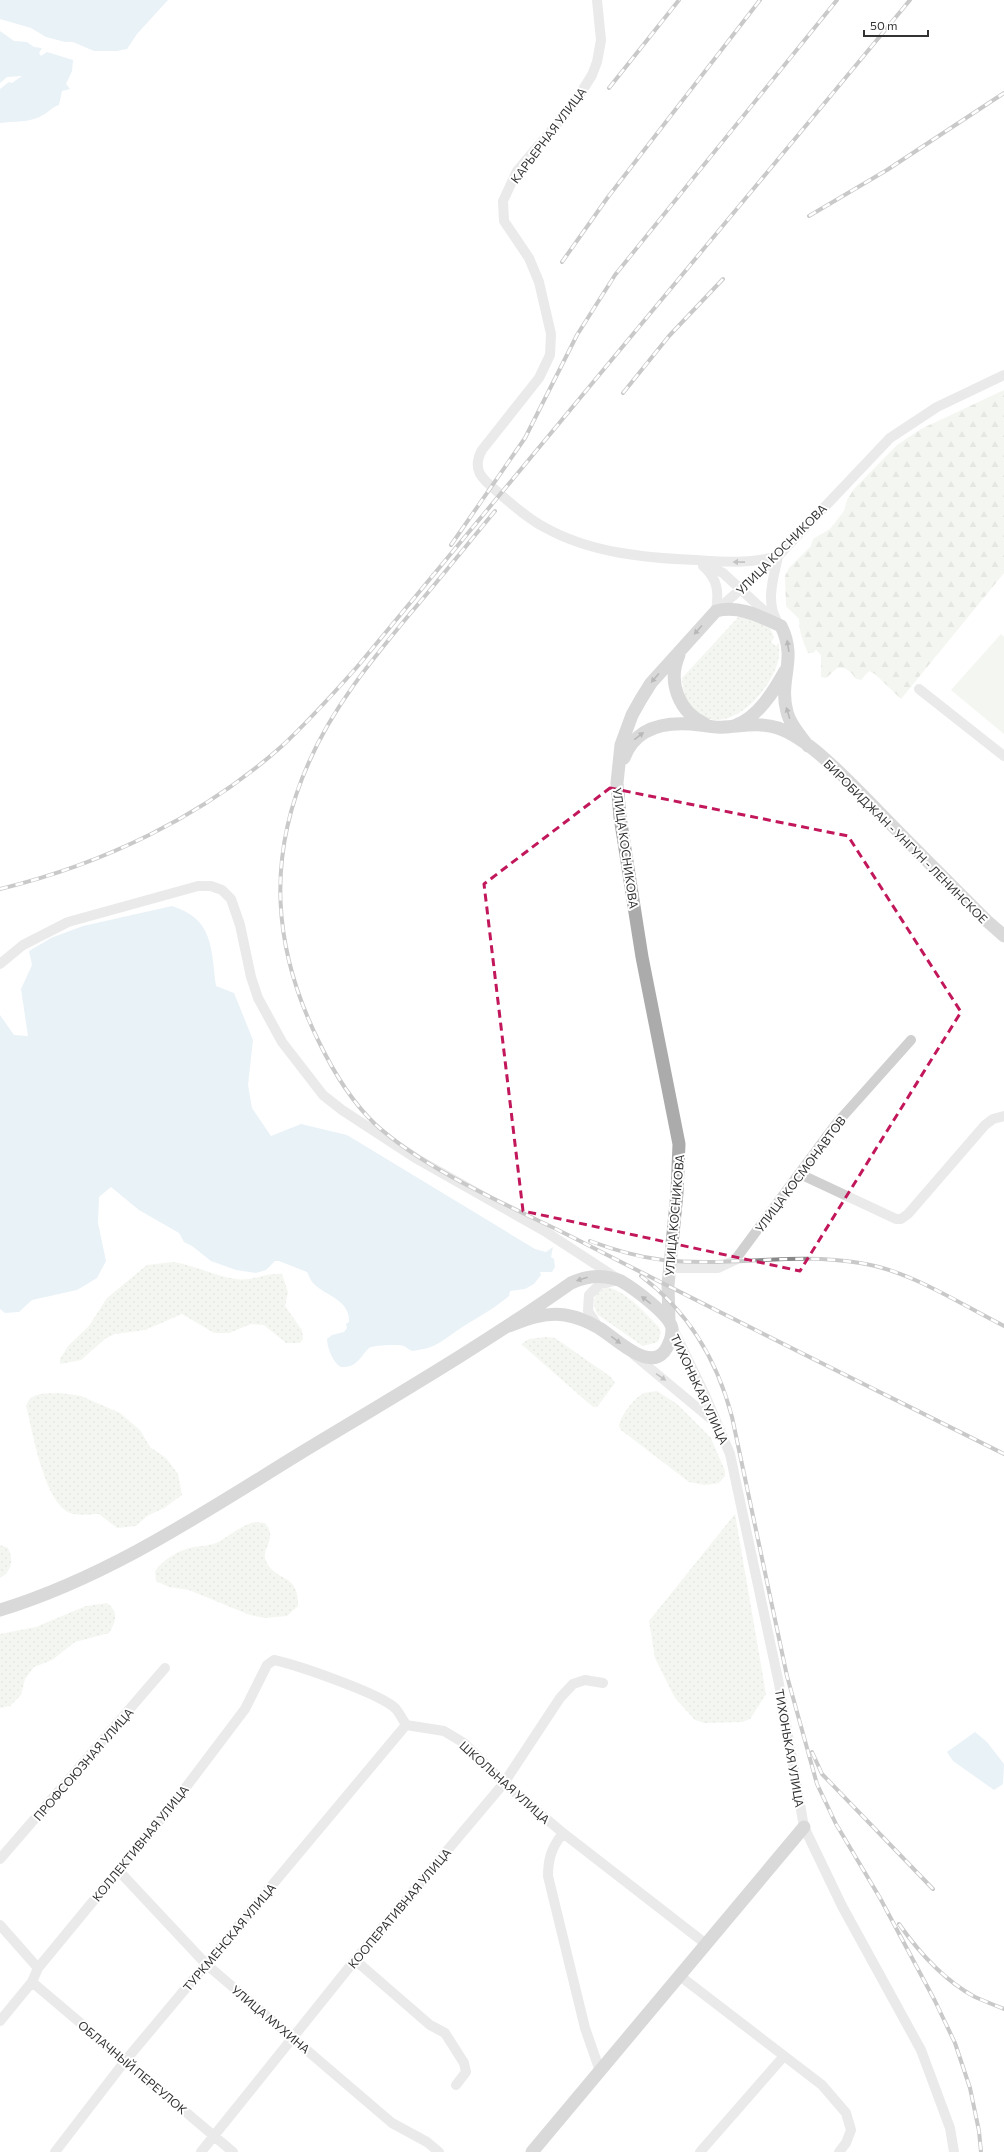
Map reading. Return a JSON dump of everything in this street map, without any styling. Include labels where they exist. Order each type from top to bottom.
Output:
[{"type":"main road","points":[[716,612],[730,609],[740,610],[780,626],[786,637],[789,650],[786,668],[785,693],[787,714],[808,746]]},
{"type":"main road","name":"УЛИЦА КОСНИКОВА","points":[[670,1324],[668,1300],[679,1144],[642,957],[620,817],[617,783],[621,745],[632,715],[651,683],[716,612]]},
{"type":"main road","points":[[681,649],[674,670],[678,695],[684,709],[691,716],[710,726]]},
{"type":"main road","points":[[732,726],[740,723],[753,714],[773,690],[786,668]]},
{"type":"main road","points":[[617,783],[624,756],[630,745],[640,734],[668,724],[710,726],[753,725],[774,727],[787,732],[808,746]]},
{"type":"main road","name":"БИРОБИДЖАН - УНГУН - ЛЕНИНСКОЕ","points":[[808,746],[846,779],[987,921],[1004,936]]},
{"type":"main road","points":[[0,1610],[40,1598],[94,1574],[179,1527],[509,1326],[579,1279],[597,1276],[620,1281],[658,1309],[670,1324],[669,1344],[662,1353],[649,1357],[631,1352],[600,1329],[578,1319],[557,1314],[538,1316],[509,1326]]},
{"type":"main road","points":[[532,2152],[804,1827]]},
{"type":"street","name":"КАРЬЕРНАЯ УЛИЦА","points":[[597,0],[600,40],[597,62],[592,75],[574,104],[517,171],[503,201],[504,221],[529,258],[539,282],[551,334],[550,355],[539,378],[482,450],[478,457],[477,468],[483,479],[535,522],[560,535],[588,544],[635,556],[697,560],[750,562],[778,556]]},
{"type":"street","name":"УЛИЦА КОСНИКОВА","points":[[716,612],[778,556],[890,438],[937,407],[1004,375]]},
{"type":"street","points":[[778,556],[771,595],[771,611],[780,626]]},
{"type":"street","points":[[697,560],[723,573],[740,591],[780,626]]},
{"type":"street","points":[[697,560],[716,580],[718,595],[716,612]]},
{"type":"street","points":[[919,689],[1004,756]]},
{"type":"street","points":[[0,964],[23,945],[68,922],[198,886],[211,886],[222,890],[231,899],[236,912],[251,977],[269,1019],[295,1060],[324,1095],[342,1110],[418,1159],[546,1232],[620,1281]]},
{"type":"street","name":"УЛИЦА КОСМОНАВТОВ","points":[[670,1268],[718,1268],[734,1260],[836,1124],[911,1040]]},
{"type":"street","points":[[800,1174],[896,1219],[900,1219],[908,1214],[985,1125],[993,1119],[1004,1116]]},
{"type":"street","points":[[600,1329],[589,1315],[587,1306],[589,1295],[600,1284],[620,1281]]},
{"type":"street","name":"ТИХОНЬКАЯ УЛИЦА","points":[[670,1324],[720,1427],[730,1454],[779,1684],[804,1827],[842,1906],[921,2050],[950,2128],[954,2152]]},
{"type":"street","points":[[631,1352],[720,1427]]},
{"type":"street","name":"КОЛЛЕКТИВНАЯ УЛИЦА","points":[[0,2021],[32,1982],[38,1968],[174,1803],[245,1709],[267,1665],[274,1660],[288,1663],[368,1693],[396,1709],[406,1725]]},
{"type":"street","name":"ПРОФСОЮЗНАЯ УЛИЦА","points":[[0,1859],[166,1668]]},
{"type":"street","name":"КООПЕРАТИВНАЯ УЛИЦА","points":[[200,2152],[294,2038],[355,1960],[504,1784],[560,1698],[573,1684],[586,1680],[603,1683]]},
{"type":"street","name":"ШКОЛЬНАЯ УЛИЦА","points":[[406,1725],[444,1731],[464,1743],[504,1784],[563,1833],[706,1944]]},
{"type":"street","name":"ТУРКМЕНСКАЯ УЛИЦА","points":[[55,2152],[125,2061],[406,1725]]},
{"type":"street","points":[[563,1833],[554,1844],[548,1860],[548,1876],[585,2028],[600,2071]]},
{"type":"street","name":"УЛИЦА МУХИНА","points":[[118,1870],[206,1964],[392,2123],[427,2142],[439,2152]]},
{"type":"street","points":[[0,1925],[38,1968]]},
{"type":"street","points":[[355,1960],[430,2025],[445,2033],[464,2063],[466,2072],[456,2085]]},
{"type":"street","points":[[680,1976],[822,2085],[846,2113],[851,2130],[846,2143],[839,2152]]},
{"type":"street","name":"ОБЛАЧНЫЙ ПЕРЕУЛОК","points":[[32,1982],[233,2152]]},
{"type":"street","points":[[700,2152],[784,2056]]},
{"type":"highlighted area","points":[[610,788],[848,836],[961,1012],[800,1271],[523,1211],[484,884]]},
{"type":"green space","points":[[1004,390],[1004,573],[901,699],[875,674],[869,671],[861,680],[856,679],[848,670],[843,668],[837,668],[826,678],[821,677],[821,655],[816,650],[813,653],[808,653],[803,640],[799,619],[786,606],[785,576],[789,568],[811,546],[813,539],[830,529],[844,511],[847,500],[854,489],[897,445],[921,429]]},
{"type":"green space","points":[[742,613],[769,626],[774,637],[771,642],[776,646],[779,643],[778,661],[774,673],[767,685],[758,697],[747,707],[735,715],[722,720],[709,719],[697,713],[690,706],[684,693],[682,678]]},
{"type":"green space","points":[[1001,634],[1004,637],[1004,734],[951,690]]},
{"type":"green space","points":[[173,1262],[220,1276],[242,1280],[270,1274],[282,1274],[288,1292],[285,1306],[302,1330],[303,1339],[300,1343],[286,1343],[264,1325],[251,1324],[229,1333],[214,1333],[182,1314],[145,1330],[115,1334],[106,1338],[81,1360],[60,1364],[60,1359],[68,1346],[89,1326],[107,1298],[147,1265]]},
{"type":"green space","points":[[608,1287],[623,1294],[659,1327],[661,1332],[658,1342],[643,1346],[598,1315],[594,1307],[597,1292]]},
{"type":"green space","points":[[545,1337],[555,1338],[611,1377],[615,1383],[597,1407],[593,1407],[521,1344],[529,1339]]},
{"type":"green space","points":[[657,1391],[677,1404],[711,1438],[725,1471],[725,1476],[719,1483],[705,1485],[689,1482],[621,1430],[619,1426],[622,1417],[632,1403],[644,1393]]},
{"type":"green space","points":[[61,1393],[81,1396],[120,1413],[140,1430],[150,1447],[166,1458],[178,1474],[182,1495],[164,1508],[147,1516],[136,1526],[117,1528],[99,1514],[78,1515],[66,1511],[58,1503],[51,1492],[45,1478],[26,1406],[31,1398],[40,1394]]},
{"type":"green space","points":[[735,1514],[766,1694],[750,1719],[742,1722],[704,1723],[695,1720],[675,1698],[655,1658],[649,1621]]},
{"type":"green space","points":[[255,1522],[265,1523],[269,1529],[270,1539],[265,1552],[265,1557],[270,1568],[291,1583],[295,1588],[298,1606],[287,1616],[264,1618],[250,1615],[189,1590],[169,1587],[156,1581],[155,1572],[162,1563],[171,1556],[188,1548],[217,1543],[240,1528]]},
{"type":"green space","points":[[0,1545],[8,1548],[11,1557],[11,1565],[7,1572],[0,1578]]},
{"type":"green space","points":[[107,1603],[111,1606],[115,1614],[115,1621],[109,1633],[75,1642],[52,1660],[34,1667],[25,1679],[21,1695],[10,1706],[0,1708],[0,1634],[36,1627],[86,1606]]},
{"type":"water","points":[[0,0],[168,0],[137,34],[127,49],[117,51],[94,51],[73,42],[65,42],[46,37],[31,28],[0,19]]},
{"type":"water","points":[[0,31],[14,41],[27,42],[34,47],[42,48],[39,53],[41,56],[47,52],[73,60],[72,71],[66,84],[70,89],[62,91],[59,105],[38,118],[28,121],[0,123],[0,89],[9,82],[12,83],[22,76],[7,77],[0,83]]},
{"type":"water","points":[[172,906],[186,912],[196,919],[203,927],[211,948],[216,986],[234,993],[253,1040],[248,1085],[252,1108],[271,1136],[301,1124],[347,1135],[535,1249],[546,1252],[553,1247],[551,1257],[554,1259],[555,1267],[552,1272],[540,1272],[541,1275],[534,1284],[525,1289],[510,1291],[509,1296],[487,1312],[429,1348],[412,1351],[401,1345],[375,1346],[369,1348],[355,1364],[341,1367],[335,1362],[331,1354],[327,1339],[332,1335],[344,1332],[347,1328],[346,1324],[349,1322],[348,1314],[341,1303],[313,1283],[307,1272],[279,1261],[275,1261],[266,1270],[256,1273],[236,1270],[211,1261],[192,1246],[184,1242],[179,1233],[139,1210],[111,1187],[99,1197],[98,1223],[106,1261],[97,1278],[77,1290],[32,1300],[19,1312],[5,1313],[0,1309],[0,1015],[14,1035],[28,1036],[21,989],[32,965],[29,951],[51,938],[83,926]]},
{"type":"water","points":[[975,1732],[987,1742],[1004,1764],[1003,1784],[994,1790],[953,1761],[947,1752]]},
{"type":"railway","points":[[609,88],[679,0]]},
{"type":"railway","points":[[562,262],[608,197],[760,0]]},
{"type":"railway","points":[[451,545],[525,438],[577,335],[615,275],[837,0]]},
{"type":"railway","points":[[0,889],[38,879],[76,866],[150,835],[219,795],[251,772],[292,737],[357,667],[910,0]]},
{"type":"railway","points":[[809,216],[887,170],[1004,93]]},
{"type":"railway","points":[[623,393],[669,336],[723,279]]},
{"type":"railway","points":[[495,511],[395,632],[341,703],[329,722],[309,762],[295,798],[286,833],[281,868],[281,903],[284,938],[292,973],[304,1007],[330,1064],[351,1096],[375,1124],[397,1142],[446,1174],[499,1202],[578,1240],[1004,1454]]},
{"type":"railway","points":[[590,1241],[626,1253],[663,1260],[712,1262],[811,1259],[860,1263],[878,1267],[915,1280],[1004,1326]]},
{"type":"railway","points":[[641,1276],[658,1290],[687,1321],[709,1357],[726,1396],[732,1417],[787,1676],[817,1784],[836,1824],[880,1898],[935,2001],[955,2043],[970,2088],[979,2131],[981,2152]]},
{"type":"railway","points":[[812,1752],[822,1774],[933,1889]]},
{"type":"railway","points":[[899,1924],[923,1955],[953,1983],[975,1997],[1004,2009]]}]
